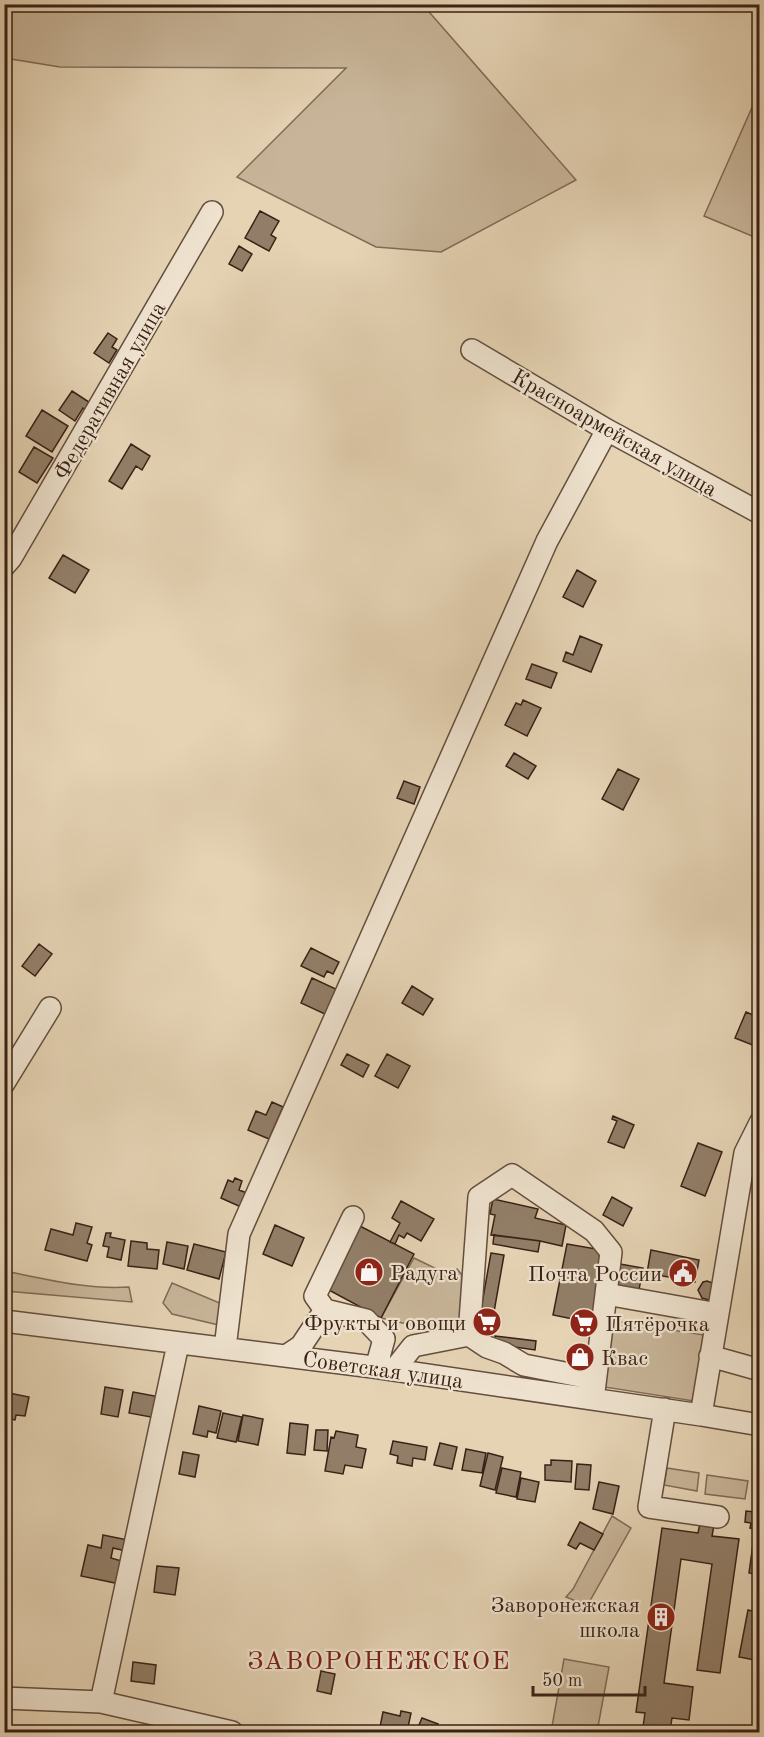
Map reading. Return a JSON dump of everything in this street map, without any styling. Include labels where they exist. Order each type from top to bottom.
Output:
[{"type":"street","name":"Федеративная улица","points":[[4,566],[17,548],[212,212]]},
{"type":"street","name":"Красноармейская улица","points":[[472,350],[607,430],[759,513]]},
{"type":"street","points":[[225,1348],[239,1234],[547,541],[607,430]]},
{"type":"street","points":[[4,1083],[50,1008]]},
{"type":"street","points":[[701,1415],[745,1153],[759,1123]]},
{"type":"street","points":[[353,1217],[315,1296],[325,1310],[366,1320],[384,1339],[380,1357],[388,1369],[413,1346],[469,1335],[487,1347],[504,1353],[524,1365],[594,1389],[610,1252],[594,1231],[512,1175],[479,1197],[469,1335]]},
{"type":"street","points":[[606,1294],[718,1314]]},
{"type":"street","points":[[286,1356],[301,1346],[325,1310]]},
{"type":"street","name":"Советская улица","points":[[4,1321],[388,1369],[594,1389],[665,1409],[759,1425]]},
{"type":"street","points":[[101,1702],[178,1344]]},
{"type":"street","points":[[710,1356],[759,1371]]},
{"type":"street","points":[[665,1409],[649,1507],[718,1517]]},
{"type":"street","points":[[4,1698],[101,1702],[232,1732]]},
{"type":"shaded area","points":[[4,5],[423,5],[576,180],[441,252],[376,247],[237,177],[346,68],[60,67],[5,58]]},
{"type":"shaded area","points":[[754,103],[760,105],[759,239],[704,216]]},
{"type":"shaded area","points":[[414,1258],[449,1275],[457,1269],[468,1282],[465,1320],[450,1334],[381,1318]]},
{"type":"shaded area","points":[[5,1271],[82,1285],[129,1287],[132,1302],[5,1291]]},
{"type":"shaded area","points":[[172,1283],[222,1304],[223,1326],[172,1314],[163,1303]]},
{"type":"shaded area","points":[[609,1320],[710,1336],[700,1402],[598,1386]]},
{"type":"shaded area","points":[[667,1468],[699,1473],[697,1491],[664,1485]]},
{"type":"shaded area","points":[[707,1475],[748,1481],[745,1499],[705,1494]]},
{"type":"shaded area","points":[[612,1516],[631,1528],[587,1606],[566,1597],[573,1589]]},
{"type":"shaded area","points":[[564,1659],[609,1667],[597,1732],[551,1732]]},
{"type":"building","points":[[260,211],[279,221],[271,235],[276,238],[269,251],[245,238]]},
{"type":"building","points":[[239,246],[252,254],[242,271],[229,264]]},
{"type":"building","points":[[108,333],[117,339],[112,347],[117,350],[109,363],[94,353]]},
{"type":"building","points":[[72,391],[95,406],[90,413],[83,408],[75,421],[59,410]]},
{"type":"building","points":[[42,410],[68,426],[52,452],[26,436]]},
{"type":"building","points":[[131,444],[150,456],[142,470],[136,466],[122,489],[109,481]]},
{"type":"building","points":[[34,447],[53,458],[37,483],[19,472]]},
{"type":"building","points":[[63,555],[89,570],[75,593],[49,578]]},
{"type":"building","points":[[577,570],[596,581],[583,607],[563,597]]},
{"type":"building","points":[[580,636],[602,645],[591,672],[563,661],[566,652],[573,655]]},
{"type":"building","points":[[532,664],[557,673],[551,688],[526,679]]},
{"type":"building","points":[[523,700],[541,708],[527,736],[505,725],[516,703],[521,705]]},
{"type":"building","points":[[514,753],[536,766],[528,779],[506,766]]},
{"type":"building","points":[[618,769],[639,779],[623,810],[602,799]]},
{"type":"building","points":[[404,781],[420,787],[414,804],[397,798]]},
{"type":"building","points":[[39,944],[52,954],[35,976],[22,966]]},
{"type":"building","points":[[311,948],[339,962],[333,974],[327,971],[324,977],[301,966]]},
{"type":"building","points":[[312,978],[338,990],[327,1015],[301,1003]]},
{"type":"building","points":[[412,986],[433,999],[423,1015],[402,1003]]},
{"type":"building","points":[[746,1012],[760,1018],[760,1048],[735,1038]]},
{"type":"building","points":[[347,1054],[369,1065],[363,1077],[341,1065]]},
{"type":"building","points":[[387,1054],[410,1066],[398,1088],[375,1076]]},
{"type":"building","points":[[272,1102],[283,1107],[269,1139],[248,1130],[256,1111],[266,1115]]},
{"type":"building","points":[[613,1116],[634,1125],[624,1148],[608,1142],[617,1121],[612,1119]]},
{"type":"building","points":[[698,1143],[722,1152],[705,1196],[681,1186]]},
{"type":"building","points":[[235,1178],[242,1181],[239,1190],[247,1193],[241,1207],[221,1198],[228,1180],[233,1182]]},
{"type":"building","points":[[612,1197],[632,1208],[623,1226],[603,1215]]},
{"type":"building","points":[[493,1199],[538,1209],[535,1218],[566,1225],[562,1246],[491,1235],[495,1215],[490,1214]]},
{"type":"building","points":[[401,1201],[434,1219],[421,1241],[407,1233],[404,1238],[399,1235],[395,1244],[390,1242],[400,1223],[392,1218]]},
{"type":"building","points":[[76,1223],[92,1227],[87,1243],[92,1245],[87,1261],[45,1250],[51,1229],[73,1235]]},
{"type":"building","points":[[275,1225],[304,1238],[292,1266],[263,1254]]},
{"type":"building","points":[[358,1225],[414,1254],[381,1318],[325,1288]]},
{"type":"building","points":[[106,1233],[111,1233],[110,1237],[125,1240],[121,1260],[107,1257],[109,1247],[103,1246]]},
{"type":"building","points":[[494,1235],[540,1241],[538,1252],[493,1244]]},
{"type":"building","points":[[131,1241],[147,1243],[147,1249],[159,1250],[157,1269],[128,1266]]},
{"type":"building","points":[[167,1242],[188,1246],[184,1269],[163,1264]]},
{"type":"building","points":[[194,1244],[226,1252],[219,1279],[187,1270]]},
{"type":"building","points":[[567,1244],[608,1251],[594,1321],[591,1321],[589,1331],[576,1328],[578,1320],[553,1315]]},
{"type":"building","points":[[651,1250],[699,1260],[695,1282],[647,1273]]},
{"type":"building","points":[[491,1253],[504,1255],[491,1329],[478,1326]]},
{"type":"building","points":[[620,1264],[643,1268],[639,1290],[617,1286]]},
{"type":"building","points":[[703,1282],[715,1284],[712,1299],[709,1300],[702,1298],[698,1290]]},
{"type":"building","points":[[495,1336],[536,1341],[535,1350],[494,1344]]},
{"type":"building","points":[[105,1387],[123,1390],[118,1417],[101,1414]]},
{"type":"building","points":[[133,1392],[160,1397],[156,1418],[129,1413]]},
{"type":"building","points":[[9,1393],[29,1397],[25,1416],[16,1415],[15,1420],[4,1418]]},
{"type":"building","points":[[199,1406],[221,1411],[216,1433],[208,1431],[207,1437],[193,1434]]},
{"type":"building","points":[[223,1413],[242,1417],[236,1442],[217,1438]]},
{"type":"building","points":[[243,1415],[263,1419],[258,1445],[238,1441]]},
{"type":"building","points":[[290,1423],[308,1425],[305,1455],[287,1453]]},
{"type":"building","points":[[316,1430],[328,1430],[327,1451],[314,1450]]},
{"type":"building","points":[[336,1431],[358,1435],[356,1447],[366,1449],[362,1468],[345,1465],[343,1474],[325,1471],[331,1437],[334,1438]]},
{"type":"building","points":[[393,1441],[427,1447],[425,1460],[413,1458],[412,1466],[397,1463],[398,1456],[390,1454]]},
{"type":"building","points":[[440,1443],[457,1447],[452,1469],[434,1465]]},
{"type":"building","points":[[466,1449],[486,1453],[482,1473],[462,1470]]},
{"type":"building","points":[[183,1452],[199,1455],[195,1477],[179,1474]]},
{"type":"building","points":[[488,1453],[503,1457],[495,1490],[480,1486]]},
{"type":"building","points":[[551,1460],[572,1461],[571,1482],[545,1480],[545,1465],[551,1465]]},
{"type":"building","points":[[577,1464],[591,1465],[589,1490],[575,1489]]},
{"type":"building","points":[[502,1468],[521,1472],[516,1497],[496,1493]]},
{"type":"building","points":[[521,1478],[539,1482],[535,1502],[517,1499]]},
{"type":"building","points":[[599,1482],[619,1486],[613,1514],[593,1509]]},
{"type":"building","points":[[758,1490],[760,1490],[760,1529],[750,1528],[751,1523],[745,1522],[746,1511],[755,1512]]},
{"type":"building","points":[[580,1522],[603,1534],[594,1550],[580,1543],[576,1549],[568,1545]]},
{"type":"building","name":"Заворонежская школа","points":[[700,1523],[714,1525],[712,1536],[739,1539],[720,1673],[697,1670],[712,1564],[681,1559],[664,1683],[693,1687],[689,1720],[672,1718],[670,1731],[643,1727],[645,1713],[636,1712],[662,1528],[698,1533]]},
{"type":"building","points":[[103,1535],[128,1540],[126,1551],[113,1548],[111,1558],[125,1562],[120,1584],[81,1576],[88,1545],[101,1548]]},
{"type":"building","points":[[753,1544],[760,1545],[760,1575],[749,1573]]},
{"type":"building","points":[[157,1566],[179,1568],[175,1595],[154,1592]]},
{"type":"building","points":[[748,1610],[760,1613],[760,1661],[739,1657]]},
{"type":"building","points":[[133,1662],[156,1665],[154,1684],[131,1681]]},
{"type":"building","points":[[321,1671],[335,1674],[331,1694],[317,1691]]},
{"type":"building","points":[[401,1711],[411,1713],[407,1732],[379,1732],[383,1712],[400,1716]]},
{"type":"building","points":[[422,1718],[438,1724],[434,1732],[416,1732]]},
{"type":"place","name":"Радуга","points":[[369,1272]]},
{"type":"place","name":"Почта России","points":[[683,1273]]},
{"type":"place","name":"Фрукты и овощи","points":[[487,1322]]},
{"type":"place","name":"Пятёрочка","points":[[584,1323]]},
{"type":"place","name":"Квас","points":[[580,1357]]},
{"type":"place","name":"Заворонежская школа","points":[[661,1617]]},
{"type":"district","name":"ЗАВОРОНЕЖСКОЕ","points":[[379,1660]]}]
